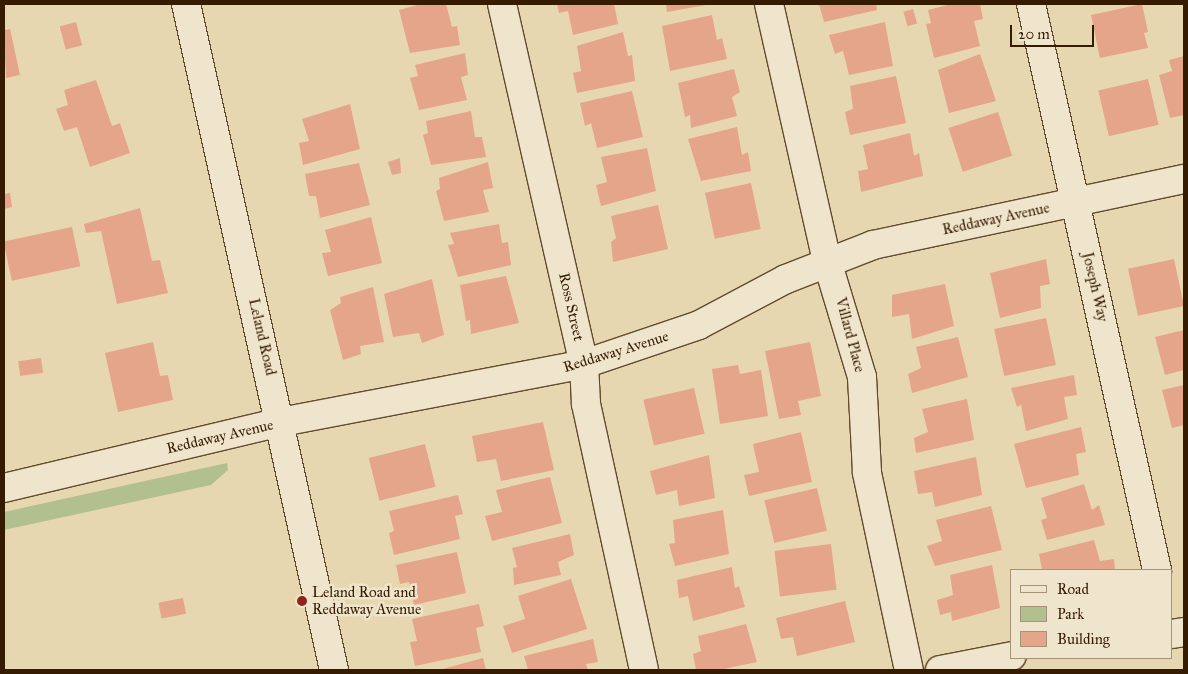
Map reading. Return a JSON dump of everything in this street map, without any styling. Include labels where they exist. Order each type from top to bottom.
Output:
[{"type":"street","name":"Leland Road","points":[[186,4],[281,422],[334,670]]},
{"type":"street","name":"Ross Street","points":[[502,4],[584,364],[586,404],[644,670]]},
{"type":"street","name":"Villard Place","points":[[769,4],[827,261],[847,319],[862,377],[867,473],[909,670]]},
{"type":"street","name":"Joseph Way","points":[[1031,4],[1158,569]]},
{"type":"street","name":"Reddaway Avenue","points":[[4,488],[281,422],[584,364],[698,325],[751,296],[827,261],[873,245],[1184,179]]},
{"type":"street","points":[[940,670],[1010,656]]},
{"type":"green space","points":[[227,463],[228,470],[211,485],[4,530],[4,512]]},
{"type":"building","points":[[421,4],[446,4],[452,27],[457,26],[460,45],[410,53],[399,10]]},
{"type":"building","points":[[557,4],[614,4],[618,24],[573,35],[568,11],[559,13]]},
{"type":"building","points":[[666,4],[706,4],[706,5],[667,12]]},
{"type":"building","points":[[819,4],[876,4],[877,10],[824,22]]},
{"type":"building","points":[[951,4],[980,4],[983,19],[974,21],[980,46],[934,58],[926,24],[931,23],[928,10]]},
{"type":"building","points":[[1142,4],[1148,32],[1144,33],[1148,48],[1100,58],[1091,15]]},
{"type":"building","points":[[913,9],[917,23],[908,26],[903,12]]},
{"type":"building","points":[[712,15],[717,40],[722,38],[727,59],[670,71],[662,26]]},
{"type":"building","points":[[76,22],[82,45],[66,50],[60,26]]},
{"type":"building","points":[[885,22],[893,66],[849,75],[843,51],[835,54],[829,35]]},
{"type":"building","points":[[10,29],[20,75],[6,78],[4,30]]},
{"type":"building","points":[[623,32],[628,56],[632,55],[635,81],[577,93],[573,73],[581,71],[577,46]]},
{"type":"building","points":[[465,53],[468,75],[461,77],[467,100],[419,110],[410,78],[418,76],[415,65]]},
{"type":"building","points":[[980,54],[996,101],[949,113],[938,70]]},
{"type":"building","points":[[1184,56],[1184,115],[1170,118],[1159,75],[1172,71],[1169,60]]},
{"type":"building","points":[[734,69],[740,92],[732,97],[737,116],[691,128],[690,115],[685,117],[678,83]]},
{"type":"building","points":[[896,76],[906,123],[850,135],[845,112],[853,109],[850,86]]},
{"type":"building","points":[[1148,79],[1159,125],[1109,136],[1098,90]]},
{"type":"building","points":[[96,80],[112,126],[120,123],[130,153],[90,167],[77,127],[64,131],[56,109],[68,105],[64,90]]},
{"type":"building","points":[[632,91],[643,137],[597,148],[591,123],[585,126],[580,103]]},
{"type":"building","points":[[350,104],[360,149],[303,165],[299,143],[309,141],[302,119]]},
{"type":"building","points":[[471,111],[475,137],[482,137],[486,157],[431,165],[423,135],[428,133],[426,121]]},
{"type":"building","points":[[998,112],[1012,156],[963,172],[949,128]]},
{"type":"building","points":[[737,127],[742,155],[748,152],[751,171],[701,181],[688,139]]},
{"type":"building","points":[[910,133],[914,156],[919,153],[923,176],[861,192],[858,171],[868,169],[863,145]]},
{"type":"building","points":[[647,148],[656,191],[601,206],[596,185],[607,182],[601,157]]},
{"type":"building","points":[[400,158],[401,173],[392,175],[388,162]]},
{"type":"building","points":[[488,162],[493,188],[483,190],[489,212],[444,221],[436,191],[440,189],[439,178]]},
{"type":"building","points":[[359,163],[370,205],[320,218],[316,196],[309,196],[305,174]]},
{"type":"building","points":[[751,183],[761,229],[715,239],[705,193]]},
{"type":"building","points":[[10,193],[12,207],[4,209],[4,194]]},
{"type":"building","points":[[658,205],[668,249],[613,262],[611,242],[616,238],[611,216]]},
{"type":"building","points":[[140,208],[152,261],[160,260],[168,293],[117,304],[101,231],[86,233],[84,224]]},
{"type":"building","points":[[371,217],[382,263],[328,276],[322,253],[331,252],[325,230]]},
{"type":"building","points":[[499,224],[502,243],[508,242],[511,265],[458,277],[448,245],[454,244],[450,233]]},
{"type":"building","points":[[72,227],[80,266],[12,281],[4,241]]},
{"type":"building","points":[[1046,259],[1050,284],[1040,286],[1041,308],[1000,318],[990,273]]},
{"type":"building","points":[[1174,259],[1184,306],[1138,316],[1128,269]]},
{"type":"building","points":[[506,276],[519,323],[471,334],[470,320],[466,321],[460,285]]},
{"type":"building","points":[[432,279],[444,335],[422,343],[419,333],[393,337],[384,294]]},
{"type":"building","points":[[945,284],[954,326],[912,339],[909,314],[892,317],[892,295]]},
{"type":"building","points":[[373,287],[384,342],[360,346],[361,354],[343,360],[330,310],[341,303],[340,297]]},
{"type":"building","points":[[1046,318],[1056,365],[1004,376],[994,329]]},
{"type":"building","points":[[1184,330],[1184,370],[1165,375],[1155,337]]},
{"type":"building","points":[[958,337],[968,377],[912,393],[908,374],[921,368],[916,347]]},
{"type":"building","points":[[153,342],[160,376],[168,375],[173,400],[118,412],[105,353]]},
{"type":"building","points":[[810,342],[821,396],[798,401],[801,415],[779,419],[765,351]]},
{"type":"building","points":[[41,358],[43,373],[20,376],[18,361]]},
{"type":"building","points":[[738,365],[740,374],[761,370],[768,416],[720,424],[712,369]]},
{"type":"building","points":[[1074,375],[1077,395],[1064,397],[1068,419],[1026,431],[1021,405],[1017,407],[1011,388]]},
{"type":"building","points":[[1184,385],[1184,425],[1172,428],[1162,390]]},
{"type":"building","points":[[694,388],[705,434],[654,445],[643,400]]},
{"type":"building","points":[[967,399],[974,440],[916,453],[914,438],[928,432],[922,409]]},
{"type":"building","points":[[543,422],[554,470],[501,481],[496,459],[477,462],[472,436]]},
{"type":"building","points":[[1081,427],[1086,452],[1076,454],[1079,475],[1026,488],[1014,444]]},
{"type":"building","points":[[801,432],[812,482],[749,496],[744,475],[759,472],[753,444]]},
{"type":"building","points":[[425,444],[436,487],[379,501],[369,458]]},
{"type":"building","points":[[709,455],[715,498],[679,506],[677,490],[656,495],[650,471]]},
{"type":"building","points":[[976,457],[982,495],[935,507],[932,492],[918,494],[914,471]]},
{"type":"building","points":[[550,477],[562,523],[492,541],[485,516],[502,512],[496,490]]},
{"type":"building","points":[[1084,484],[1092,510],[1099,505],[1105,525],[1047,540],[1041,520],[1047,518],[1041,498]]},
{"type":"building","points":[[817,488],[827,531],[774,543],[764,500]]},
{"type":"building","points":[[458,495],[463,514],[455,516],[460,539],[394,555],[389,533],[394,531],[389,511]]},
{"type":"building","points":[[991,506],[1002,550],[935,566],[927,546],[942,541],[936,520]]},
{"type":"building","points":[[723,510],[729,554],[675,566],[669,544],[675,543],[673,520]]},
{"type":"building","points":[[570,534],[574,555],[558,562],[561,575],[514,585],[513,568],[517,567],[512,548]]},
{"type":"building","points":[[1094,540],[1100,561],[1114,559],[1115,569],[1042,569],[1039,554]]},
{"type":"building","points":[[831,544],[837,590],[780,597],[774,551]]},
{"type":"building","points":[[457,552],[466,593],[414,605],[409,582],[400,584],[396,565]]},
{"type":"building","points":[[992,565],[1000,608],[952,621],[951,612],[940,615],[937,600],[953,595],[950,575]]},
{"type":"building","points":[[732,567],[735,588],[739,586],[745,607],[693,621],[688,596],[679,598],[677,580]]},
{"type":"building","points":[[571,579],[587,629],[512,653],[503,626],[525,619],[518,596]]},
{"type":"building","points":[[183,598],[186,614],[162,618],[158,603]]},
{"type":"building","points":[[845,601],[855,642],[797,656],[793,637],[781,639],[776,618]]},
{"type":"building","points":[[479,604],[484,626],[476,628],[481,652],[415,666],[410,642],[417,641],[412,619]]},
{"type":"building","points":[[746,624],[757,662],[719,670],[696,670],[693,654],[701,651],[698,636]]},
{"type":"building","points":[[593,639],[598,662],[586,664],[588,670],[528,670],[524,656]]},
{"type":"building","points":[[483,658],[486,670],[439,670]]},
{"type":"place","name":"Leland Road and Reddaway Avenue","points":[[302,601]]}]
